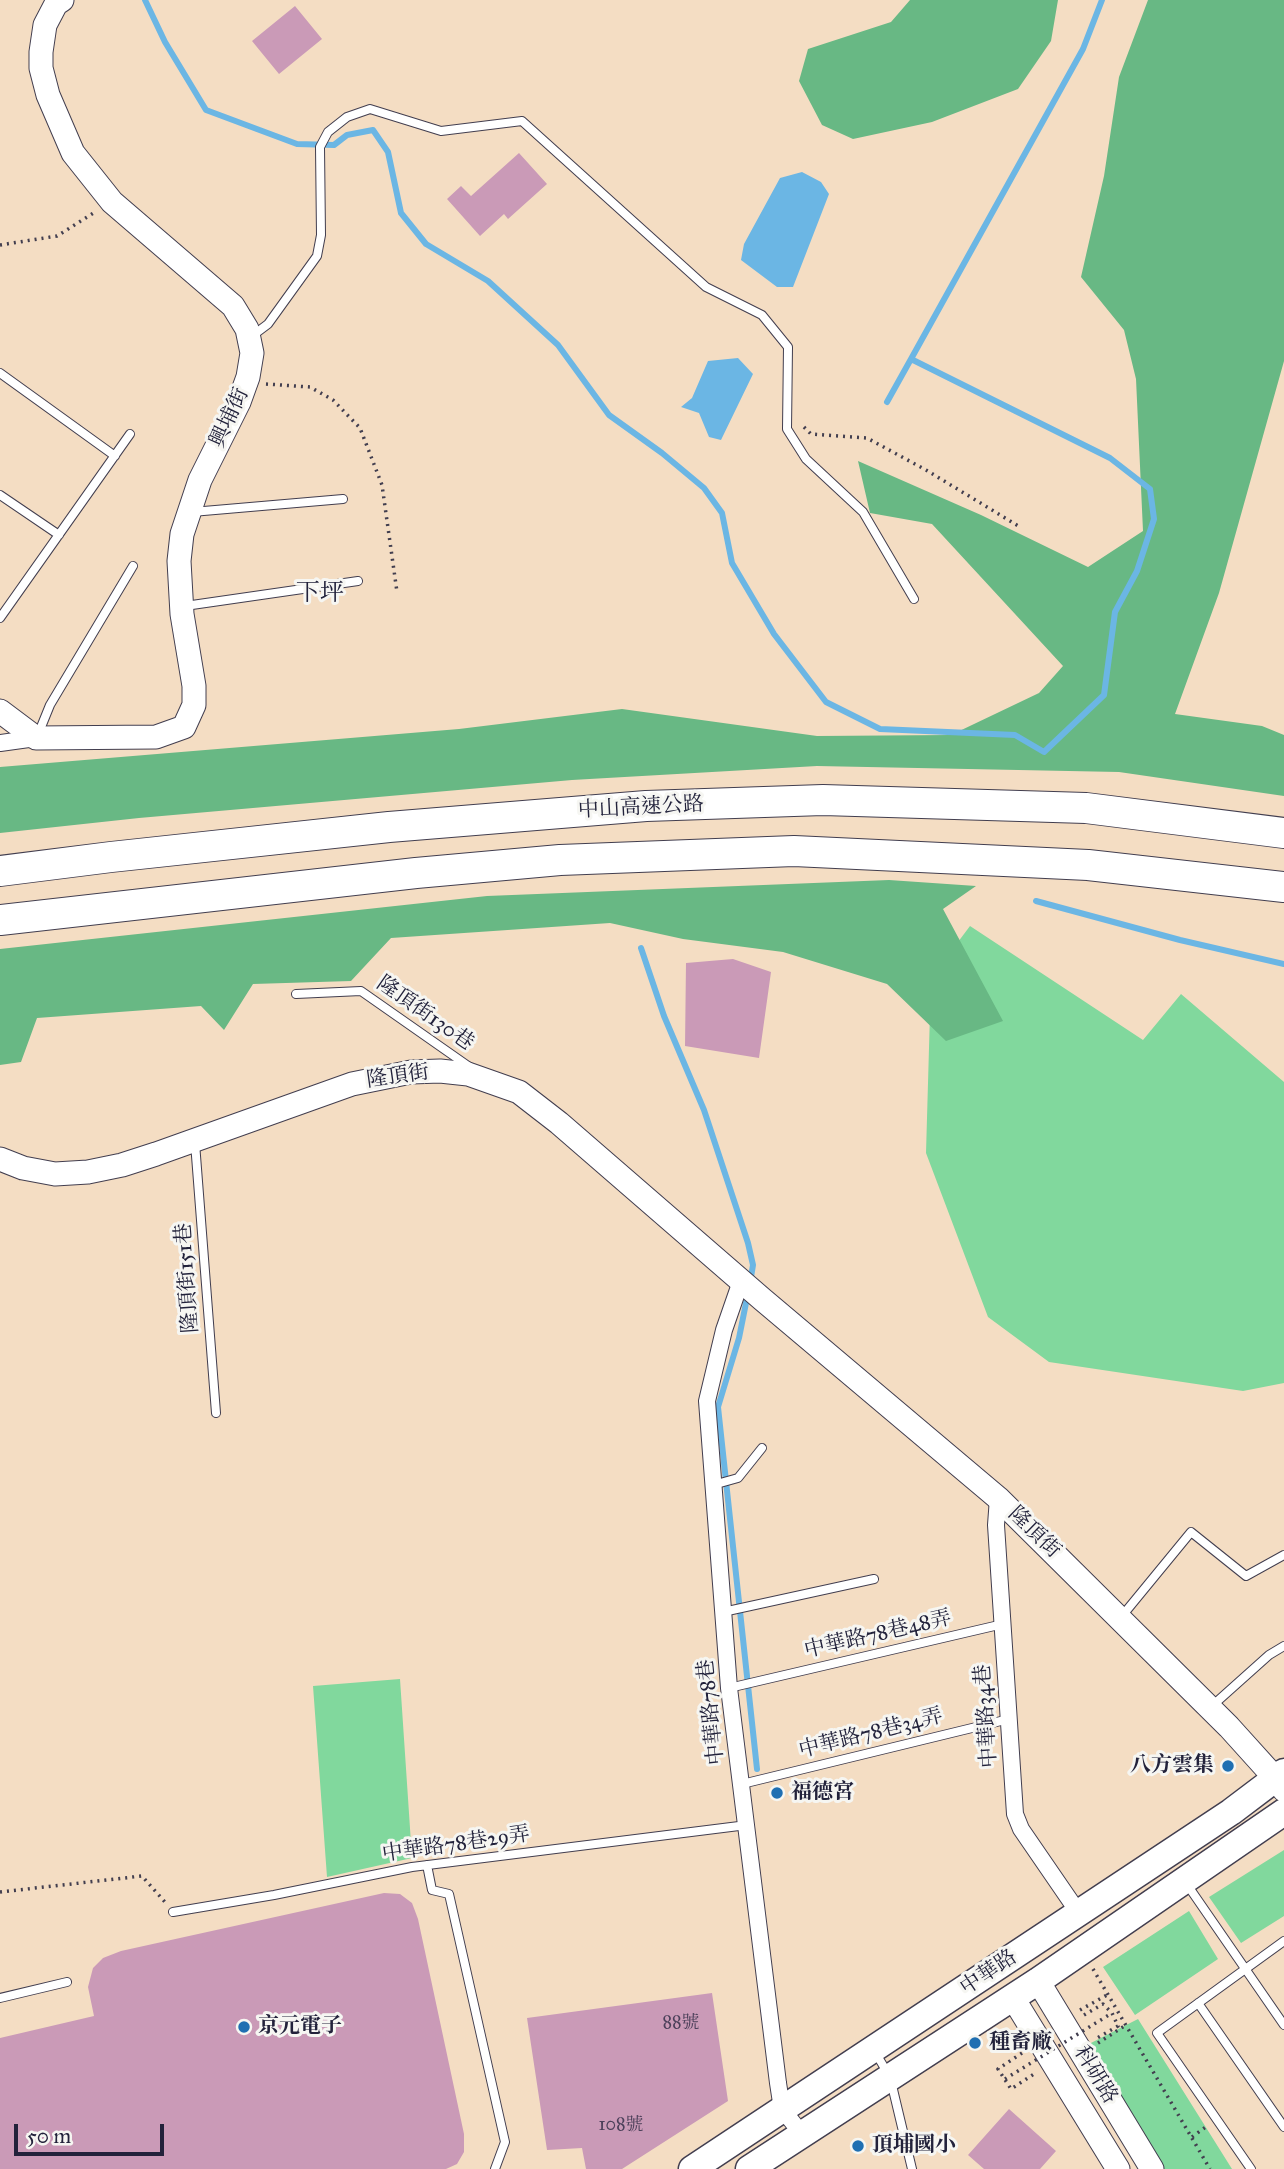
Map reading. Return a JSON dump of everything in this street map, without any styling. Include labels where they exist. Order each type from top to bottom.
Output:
[{"type":"highway","name":"中山高速公路","points":[[0,871],[403,826],[646,806],[823,800],[1086,808],[1284,833]]},
{"type":"highway","points":[[0,920],[416,873],[560,860],[794,851],[1087,865],[1284,887]]},
{"type":"main road","name":"中華路","points":[[692,2169],[1281,1780]]},
{"type":"main road","name":"中華路","points":[[749,2169],[1013,1998],[1284,1812]]},
{"type":"street","name":"興埔街","points":[[0,743],[36,738],[156,737],[184,727],[194,705],[194,686],[182,607],[179,561],[182,534],[200,480],[227,428],[248,377],[252,353],[247,329],[233,306],[112,202],[73,153],[48,95],[41,68],[45,25],[56,4],[62,0]]},
{"type":"street","points":[[0,711],[36,738]]},
{"type":"street","name":"隆頂街","points":[[0,1158],[23,1168],[55,1174],[88,1172],[122,1165],[322,1094],[382,1077],[411,1072],[440,1071],[488,1079],[519,1093],[559,1123],[998,1498],[1281,1780]]},
{"type":"street","name":"中華路78巷","points":[[741,1281],[724,1330],[707,1401],[729,1688],[782,2109]]},
{"type":"street","name":"中華路34巷","points":[[998,1498],[996,1525],[1014,1814],[1021,1829],[1078,1912]]},
{"type":"street","name":"科研路","points":[[1038,1981],[1147,2167]]},
{"type":"street","name":"科研路","points":[[1013,1998],[1118,2169]]},
{"type":"street","points":[[782,2109],[802,2134]]},
{"type":"lane","points":[[249,339],[268,324],[317,256],[321,235],[320,147],[328,132],[347,117],[370,109],[441,131],[522,121],[706,287],[762,315],[788,347],[787,429],[806,459],[863,512],[914,599]]},
{"type":"lane","points":[[0,373],[115,456]]},
{"type":"lane","points":[[0,618],[130,434]]},
{"type":"lane","points":[[0,495],[59,535]]},
{"type":"lane","points":[[188,513],[343,499]]},
{"type":"lane","points":[[36,738],[50,705],[133,566]]},
{"type":"lane","points":[[182,607],[358,581]]},
{"type":"lane","name":"隆頂街130巷","points":[[296,994],[362,991],[488,1079]]},
{"type":"lane","name":"隆頂街151巷","points":[[195,1140],[216,1413]]},
{"type":"lane","points":[[714,1484],[738,1478],[762,1448]]},
{"type":"lane","points":[[1120,1619],[1191,1532],[1247,1576],[1284,1555]]},
{"type":"lane","points":[[725,1611],[874,1579]]},
{"type":"lane","name":"中華路78巷48弄","points":[[729,1688],[1003,1624]]},
{"type":"lane","points":[[1209,1708],[1284,1646]]},
{"type":"lane","name":"中華路78巷34弄","points":[[742,1784],[1009,1719]]},
{"type":"lane","name":"中華路78巷29弄","points":[[173,1912],[427,1865],[747,1825]]},
{"type":"lane","points":[[427,1865],[432,1890],[449,1894],[505,2142],[495,2169]]},
{"type":"lane","points":[[1184,1880],[1284,2025]]},
{"type":"lane","points":[[1251,2169],[1157,2033],[1284,1941]]},
{"type":"lane","points":[[0,1998],[67,1982]]},
{"type":"lane","points":[[1198,2003],[1284,2127]]},
{"type":"lane","points":[[874,2049],[890,2077],[912,2169]]},
{"type":"path","points":[[0,245],[57,236],[112,202]]},
{"type":"path","points":[[248,377],[255,383],[310,387],[332,400],[360,428],[382,485],[397,592]]},
{"type":"path","points":[[787,411],[811,434],[867,438],[1020,527]]},
{"type":"path","points":[[0,1892],[142,1876],[173,1912]]},
{"type":"path","points":[[1092,1967],[1210,2169]]},
{"type":"path","points":[[1107,1995],[1081,2013],[1103,2004],[1112,2013],[1118,2026],[1088,2047],[1126,2025]]},
{"type":"path","points":[[1005,2079],[1112,2013]]},
{"type":"path","points":[[1029,2048],[998,2069],[1011,2089],[1040,2071]]},
{"type":"green space","points":[[910,0],[1058,0],[1051,41],[1018,89],[932,122],[853,139],[822,125],[799,81],[808,49],[891,22]]},
{"type":"green space","points":[[1148,0],[1284,0],[1284,361],[1219,593],[1175,714],[1262,726],[1284,735],[1284,796],[1119,772],[817,766],[572,780],[139,818],[0,833],[0,767],[459,729],[622,709],[817,736],[951,735],[1039,693],[1063,666],[932,524],[870,513],[858,461],[981,515],[1088,567],[1143,531],[1136,379],[1124,330],[1081,277],[1104,176],[1119,77]]},
{"type":"green space","points":[[889,880],[976,886],[943,909],[1003,1021],[946,1041],[887,984],[783,952],[683,939],[610,923],[391,938],[351,981],[253,984],[224,1030],[201,1006],[37,1018],[21,1062],[0,1065],[0,949],[487,896]]},
{"type":"green space","points":[[970,926],[1143,1040],[1181,994],[1284,1082],[1284,1383],[1243,1391],[1049,1362],[988,1317],[926,1153],[931,978]]},
{"type":"green space","points":[[400,1679],[412,1858],[327,1877],[313,1686]]},
{"type":"green space","points":[[1284,1850],[1284,1916],[1241,1943],[1209,1897]]},
{"type":"green space","points":[[1189,1911],[1218,1959],[1135,2015],[1103,1967]]},
{"type":"green space","points":[[1138,2019],[1232,2169],[1164,2169],[1087,2045]]},
{"type":"water","points":[[802,172],[821,182],[829,194],[793,287],[777,287],[741,260],[744,244],[780,178]]},
{"type":"water","points":[[738,358],[753,374],[721,440],[709,437],[699,413],[681,407],[692,398],[708,361]]},
{"type":"building","points":[[295,6],[322,39],[279,74],[252,41]]},
{"type":"building","points":[[519,153],[547,184],[508,219],[504,214],[480,236],[447,199],[461,186],[471,196]]},
{"type":"building","points":[[733,959],[771,972],[759,1058],[685,1046],[686,963]]},
{"type":"building","name":"京元電子","points":[[384,1893],[400,1894],[412,1903],[418,1919],[464,2134],[464,2152],[457,2164],[446,2169],[0,2169],[0,2038],[94,2016],[88,1987],[93,1968],[103,1958],[121,1951]]},
{"type":"building","points":[[712,1993],[728,2101],[622,2169],[586,2169],[582,2148],[547,2150],[527,2018]]},
{"type":"building","points":[[1009,2109],[1056,2151],[1040,2169],[984,2169],[968,2155]]},
{"type":"waterway","points":[[145,0],[165,42],[206,110],[297,144],[334,145],[347,135],[373,130],[388,152],[401,213],[426,244],[488,281],[558,345],[609,415],[662,453],[704,488],[722,513],[732,563],[774,634],[826,702],[880,729],[1015,735],[1044,752],[1104,695],[1115,612],[1137,571],[1154,519],[1150,489],[1110,458],[911,359],[1083,49],[1102,0]]},
{"type":"waterway","points":[[887,402],[911,359]]},
{"type":"waterway","points":[[1036,901],[1180,940],[1284,964]]},
{"type":"waterway","points":[[641,948],[664,1016],[704,1110],[748,1243],[753,1265],[750,1283]]},
{"type":"waterway","points":[[748,1293],[739,1338],[718,1407],[757,1769]]},
{"type":"place","name":"八方雲集","points":[[1228,1766]]},
{"type":"place","name":"福德宮","points":[[777,1793]]},
{"type":"place","name":"京元電子","points":[[244,2027]]},
{"type":"place","name":"種畜廠","points":[[975,2043]]},
{"type":"place","name":"頂埔國小","points":[[858,2146]]},
{"type":"district","name":"下坪","points":[[320,594]]}]
